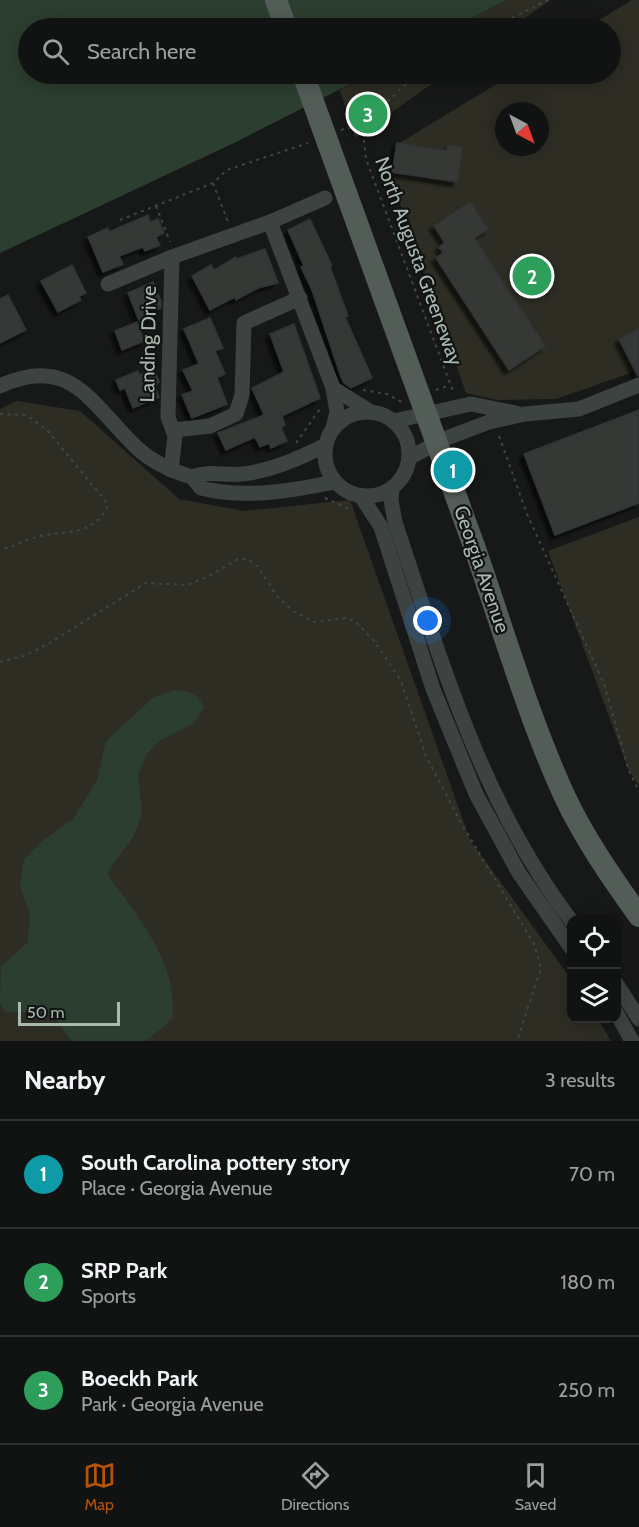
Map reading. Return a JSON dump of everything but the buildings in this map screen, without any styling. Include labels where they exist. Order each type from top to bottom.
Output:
[{"type":"main road","points":[[276,0],[282,18]]},
{"type":"main road","name":"Georgia Avenue","points":[[307,84],[542,740],[565,797],[593,847],[639,916]]},
{"type":"street","name":"Landing Drive","points":[[108,284],[171,251],[270,222],[325,198]]},
{"type":"street","points":[[270,222],[333,388],[337,412],[326,445],[327,470],[334,482],[352,495],[369,497],[392,489],[404,476],[410,458],[406,438],[394,421]]},
{"type":"street","name":"Landing Drive","points":[[171,251],[168,417],[174,430],[171,470]]},
{"type":"street","points":[[174,430],[210,426],[236,414],[242,395],[244,323],[300,298]]},
{"type":"street","points":[[0,386],[15,379],[34,376],[65,380],[87,393],[137,448],[171,470],[192,477],[201,488],[237,494],[268,492],[334,482]]},
{"type":"street","points":[[410,458],[469,429],[525,414],[579,409],[639,385]]},
{"type":"street","points":[[333,388],[371,412],[394,421],[471,404],[525,414]]},
{"type":"street","points":[[333,428],[349,416],[371,412]]},
{"type":"street","points":[[192,477],[204,472],[245,474],[304,456],[326,445]]},
{"type":"street","points":[[392,489],[391,500],[395,522],[458,712],[476,758],[531,862],[568,915]]},
{"type":"street","points":[[361,496],[381,527],[433,689],[476,794],[519,873],[567,942]]},
{"type":"street","points":[[621,991],[639,1019]]},
{"type":"street","points":[[621,1021],[632,1041]]},
{"type":"path","points":[[512,18],[548,0]]},
{"type":"path","points":[[333,134],[362,125],[406,84]]},
{"type":"path","name":"North Augusta Greeneway","points":[[362,125],[366,159],[460,407]]},
{"type":"path","points":[[120,220],[155,204],[213,183],[227,170],[311,142]]},
{"type":"path","points":[[213,183],[228,224]]},
{"type":"path","points":[[155,204],[171,251]]},
{"type":"path","points":[[0,414],[26,415],[47,430],[108,504],[104,515],[92,527],[67,534],[37,537],[0,549]]},
{"type":"path","points":[[499,436],[527,514],[604,684],[629,771],[639,791]]},
{"type":"path","points":[[321,497],[354,511]]},
{"type":"path","points":[[0,662],[24,656],[48,644],[146,583],[188,585],[238,559],[248,559],[258,567],[277,596],[294,611],[308,619],[322,623],[346,618],[356,622],[375,642],[401,681],[426,756],[461,823],[534,944],[541,968],[517,1041]]},
{"type":"shaded area","points":[[0,0],[506,0],[472,18],[18,18],[18,84],[350,84],[234,143],[0,253]]},
{"type":"shaded area","points":[[506,0],[551,0],[525,18],[472,18]]},
{"type":"shaded area","points":[[632,0],[639,0],[639,370],[556,399],[497,400],[466,393],[393,183],[398,144],[497,84],[621,84],[621,18],[602,18]]},
{"type":"shaded area","points":[[351,84],[432,84],[355,138],[340,90]]},
{"type":"shaded area","points":[[17,401],[80,411],[179,499],[244,511],[350,500],[470,840],[567,973],[567,1023],[600,1023],[611,1041],[0,1041],[0,409]]},
{"type":"shaded area","points":[[639,517],[639,786],[629,771],[548,551]]},
{"type":"shaded area","points":[[175,690],[192,694],[204,707],[194,723],[159,741],[146,755],[138,774],[142,811],[135,834],[107,873],[142,924],[163,960],[173,999],[172,1019],[146,1041],[72,1041],[50,1012],[6,1012],[0,1004],[1,967],[28,942],[30,914],[20,886],[24,859],[44,840],[73,819],[97,781],[106,741],[154,697]]},
{"type":"place","name":"Boeckh Park","points":[[368,114]]},
{"type":"place","name":"SRP Park","points":[[532,276]]},
{"type":"place","name":"South Carolina pottery story","points":[[453,470]]}]
